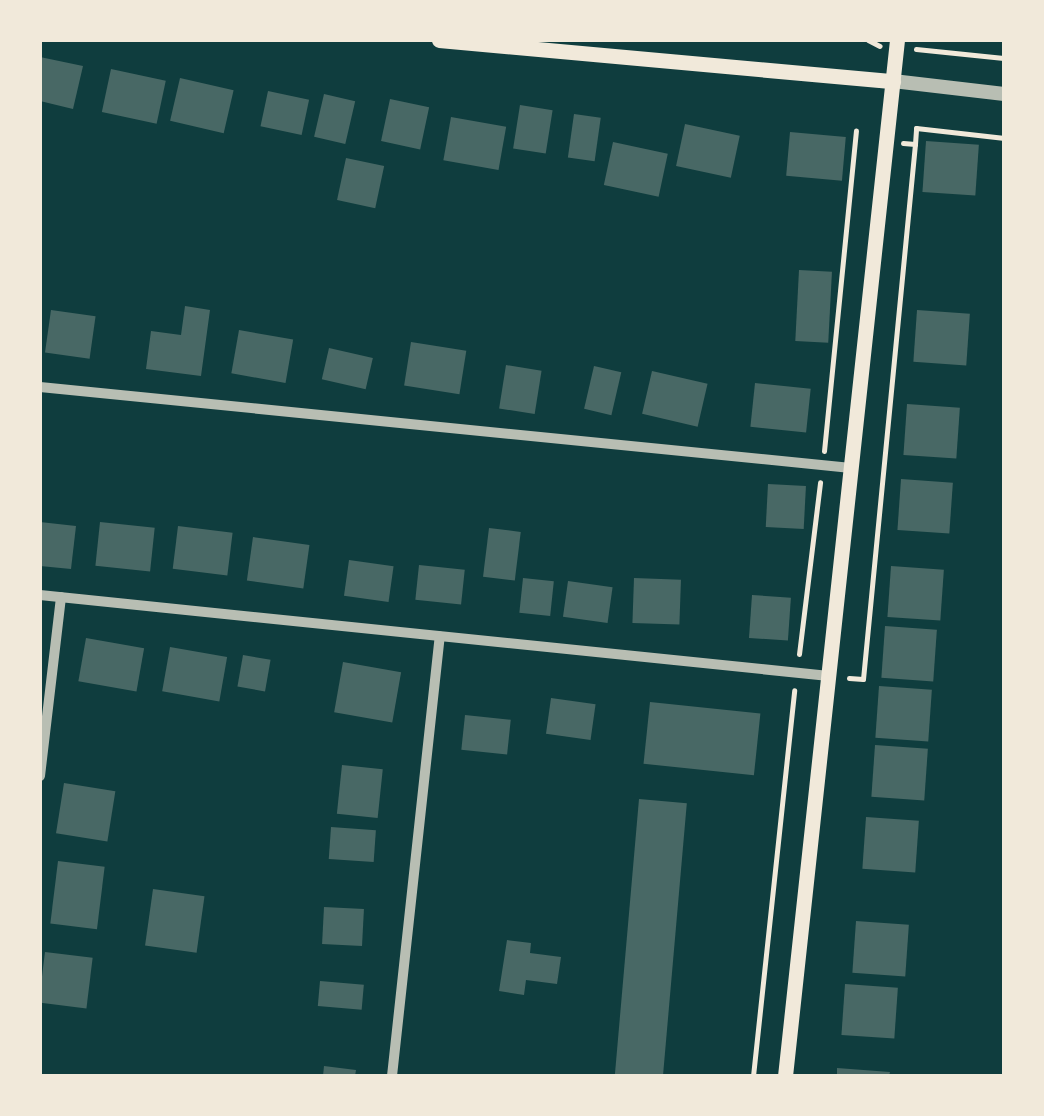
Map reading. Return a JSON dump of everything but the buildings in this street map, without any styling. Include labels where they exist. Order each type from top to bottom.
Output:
[{"type":"main road","points":[[439,40],[519,44],[893,82]]},
{"type":"main road","points":[[785,1076],[897,43]]},
{"type":"street","points":[[893,82],[1004,94]]},
{"type":"street","points":[[40,387],[851,468]]},
{"type":"street","points":[[40,594],[830,676]]},
{"type":"street","points":[[40,776],[61,597]]},
{"type":"street","points":[[392,1076],[440,637]]},
{"type":"path","points":[[868,40],[1004,58]]},
{"type":"path","points":[[830,676],[863,679],[916,128],[1004,138]]},
{"type":"path","points":[[753,1076],[856,134],[915,144]]}]
